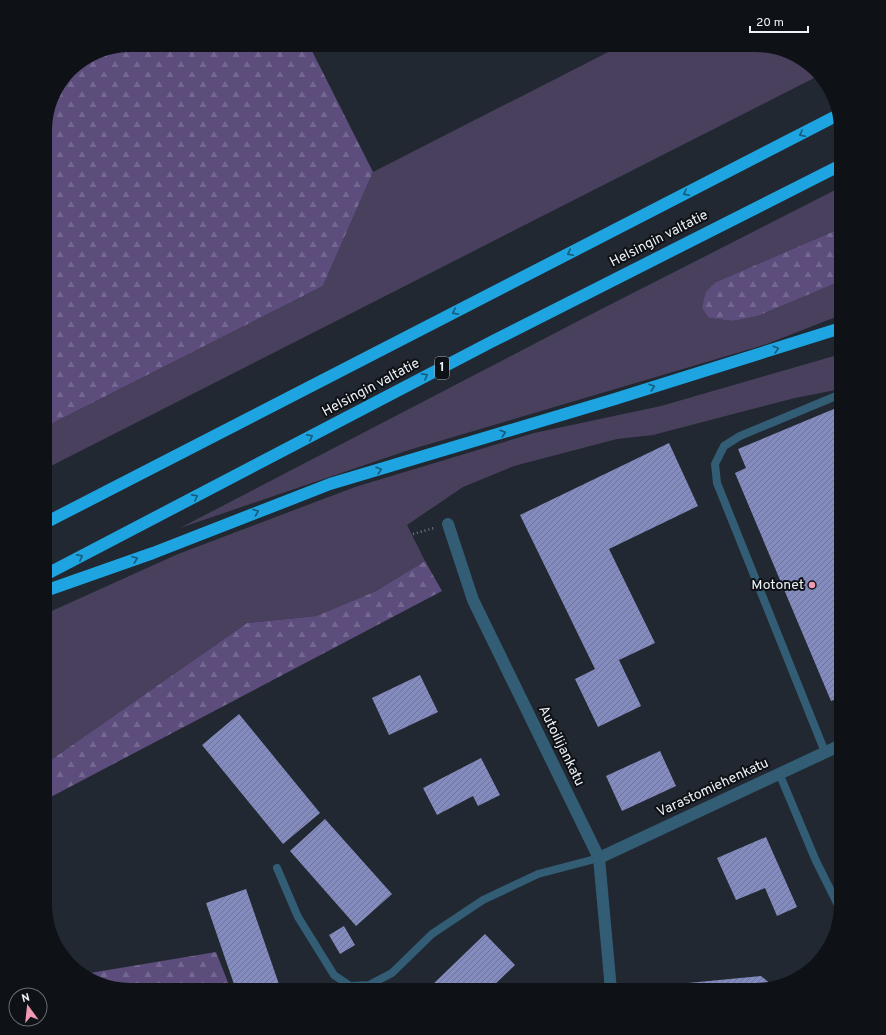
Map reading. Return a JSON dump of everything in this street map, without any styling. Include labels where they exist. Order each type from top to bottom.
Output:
[{"type":"highway","name":"Helsingin valtatie","points":[[52,519],[833,118]]},
{"type":"highway","name":"Helsingin valtatie","points":[[52,571],[500,337],[834,169]]},
{"type":"highway","points":[[52,589],[154,553],[330,484],[615,399],[834,330]]},
{"type":"street","name":"Autoilijankatu","points":[[448,524],[474,600],[599,858],[610,983]]},
{"type":"street","name":"Varastomiehenkatu","points":[[599,858],[834,748]]},
{"type":"lane","points":[[825,752],[717,483],[715,464],[724,446],[740,436],[834,397]]},
{"type":"lane","points":[[779,773],[816,861],[834,897]]},
{"type":"lane","points":[[373,983],[392,974],[432,934],[483,900],[538,874],[599,858]]},
{"type":"lane","points":[[277,868],[298,918],[334,976],[345,983]]},
{"type":"path","points":[[414,534],[448,524]]},
{"type":"shaded area","points":[[608,52],[761,52],[776,55],[795,62],[814,78],[52,465],[52,423],[323,286],[373,172]]},
{"type":"shaded area","points":[[834,191],[834,231],[716,282],[709,318],[733,321],[758,316],[834,284],[834,318],[764,345],[409,450],[180,528],[582,319]]},
{"type":"shaded area","points":[[834,356],[834,390],[795,398],[653,435],[617,439],[514,466],[463,487],[407,525],[425,561],[376,591],[316,616],[247,623],[52,759],[52,611],[178,554],[355,487],[534,433],[661,406]]},
{"type":"green space","points":[[125,52],[313,52],[373,172],[323,286],[52,423],[52,125],[58,100],[62,91],[71,79],[91,62],[110,55]]},
{"type":"green space","points":[[834,231],[834,284],[758,316],[733,321],[709,318],[702,308],[706,292],[716,282]]},
{"type":"green space","points":[[425,561],[442,591],[52,796],[52,759],[247,623],[316,616],[376,591]]},
{"type":"green space","points":[[216,952],[228,983],[130,983],[105,979],[92,973]]},
{"type":"building","name":"Motonet","points":[[834,409],[834,700],[831,701],[735,473],[746,468],[738,449]]},
{"type":"building","points":[[669,443],[698,506],[609,549],[655,643],[619,660],[641,706],[598,727],[575,679],[595,669],[520,515]]},
{"type":"building","points":[[420,675],[438,712],[389,735],[372,698]]},
{"type":"building","points":[[239,714],[320,813],[283,844],[202,745]]},
{"type":"building","points":[[660,751],[676,786],[622,811],[606,776]]},
{"type":"building","points":[[481,758],[500,795],[478,806],[473,796],[437,815],[423,788]]},
{"type":"building","points":[[325,819],[392,894],[356,926],[290,851]]},
{"type":"building","points":[[766,837],[797,907],[777,916],[765,888],[736,900],[717,858]]},
{"type":"building","points":[[246,889],[279,983],[234,983],[206,903]]},
{"type":"building","points":[[344,926],[355,945],[340,954],[329,935]]},
{"type":"building","points":[[485,934],[515,965],[496,983],[434,983]]},
{"type":"building","points":[[761,976],[768,982],[756,983],[688,983]]},
{"type":"place","name":"Motonet","points":[[812,585]]}]
